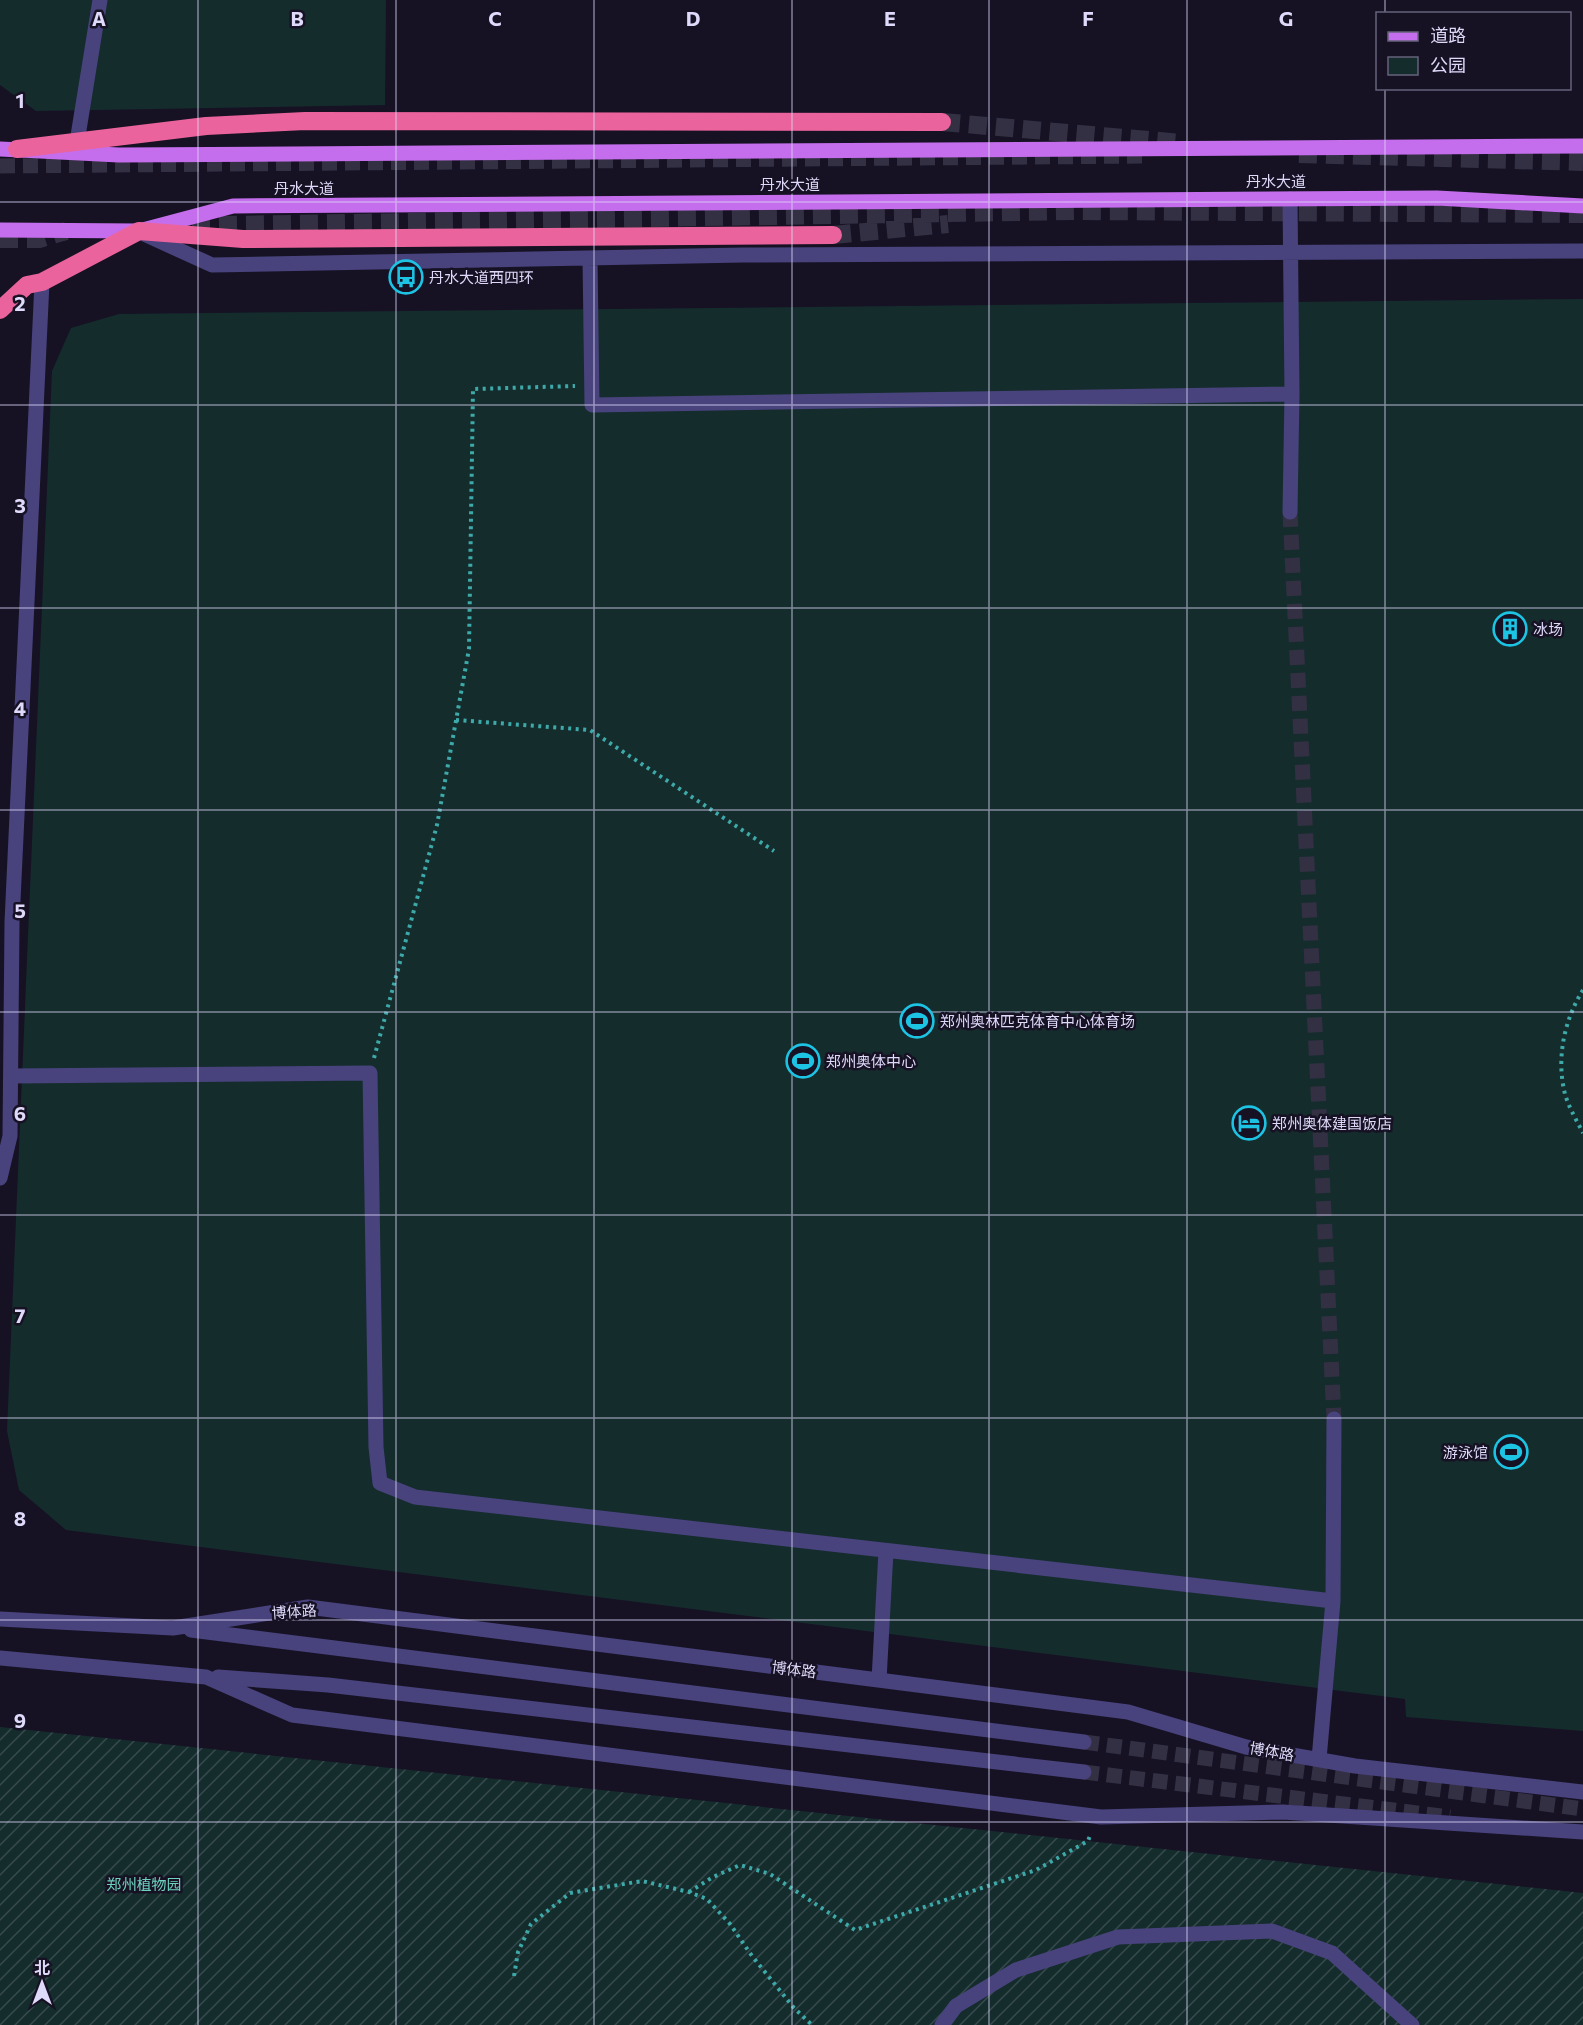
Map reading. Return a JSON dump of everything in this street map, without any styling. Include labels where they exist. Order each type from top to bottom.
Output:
[{"type":"highway","points":[[8,149],[206,126],[305,121],[942,122]]},
{"type":"highway","points":[[0,309],[27,285],[42,282],[139,231],[243,239],[833,235]]},
{"type":"main road","points":[[8,149],[131,154],[1583,146]]},
{"type":"main road","name":"丹水大道","points":[[0,230],[139,231],[233,206],[1437,198],[1583,206]]},
{"type":"street","points":[[77,142],[100,0]]},
{"type":"street","points":[[1290,199],[1292,394],[1290,512]]},
{"type":"street","points":[[139,231],[212,265],[590,258],[1583,251]]},
{"type":"street","points":[[590,258],[592,405],[1292,394]]},
{"type":"street","points":[[0,1178],[10,1136],[12,922],[42,282]]},
{"type":"street","points":[[11,1076],[370,1073],[376,1447],[380,1483],[415,1497],[1333,1601]]},
{"type":"street","points":[[1318,1759],[1333,1601],[1334,1419]]},
{"type":"street","points":[[879,1680],[886,1551]]},
{"type":"street","name":"博体路","points":[[0,1619],[173,1628],[308,1607],[1128,1712],[1246,1747],[1355,1766],[1583,1792]]},
{"type":"street","points":[[173,1628],[1083,1742]]},
{"type":"street","points":[[0,1658],[206,1677],[328,1684],[1083,1772]]},
{"type":"street","points":[[206,1677],[292,1715],[1096,1816],[1283,1812],[1583,1832]]},
{"type":"street","points":[[942,2025],[957,2006],[1016,1970],[1118,1937],[1272,1931],[1332,1953],[1412,2025]]},
{"type":"path","points":[[370,1073],[437,825],[469,649],[473,389],[592,385]]},
{"type":"path","points":[[456,720],[590,730],[774,851]]},
{"type":"path","points":[[1583,990],[1572,1007],[1561,1050],[1565,1095],[1583,1133]]},
{"type":"path","points":[[689,1892],[713,1877],[741,1865],[770,1874],[855,1930],[1036,1870],[1088,1841],[1096,1816]]},
{"type":"path","points":[[514,1976],[518,1952],[531,1924],[570,1893],[642,1881],[689,1892],[707,1899],[730,1924],[779,1990],[812,2025]]},
{"type":"green space","points":[[0,0],[386,0],[385,105],[36,111],[0,85]]},
{"type":"green space","name":"郑州奥体中心","points":[[1583,299],[1583,1731],[1406,1717],[1405,1699],[66,1530],[19,1490],[7,1431],[52,371],[71,328],[119,314]]},
{"type":"green space","name":"郑州植物园","points":[[0,1727],[1583,1893],[1583,2025],[0,2025]]},
{"type":"tunnel","points":[[942,122],[1182,143]]},
{"type":"tunnel","points":[[1299,154],[1583,162]]},
{"type":"tunnel","points":[[0,166],[1145,156]]},
{"type":"tunnel","points":[[165,226],[1076,211],[1583,214]]},
{"type":"tunnel","points":[[833,235],[948,224]]},
{"type":"tunnel","points":[[0,239],[39,239],[66,231]]},
{"type":"tunnel","points":[[1290,512],[1334,1419]]},
{"type":"tunnel","points":[[1084,1742],[1583,1809]]},
{"type":"tunnel","points":[[1084,1772],[1450,1817]]},
{"type":"place","name":"丹水大道西四环","points":[[406,277]]},
{"type":"place","name":"冰场","points":[[1510,629]]},
{"type":"place","name":"郑州奥林匹克体育中心体育场","points":[[917,1021]]},
{"type":"place","name":"郑州奥体中心","points":[[803,1061]]},
{"type":"place","name":"郑州奥体建国饭店","points":[[1249,1123]]},
{"type":"place","name":"游泳馆","points":[[1511,1452]]}]
